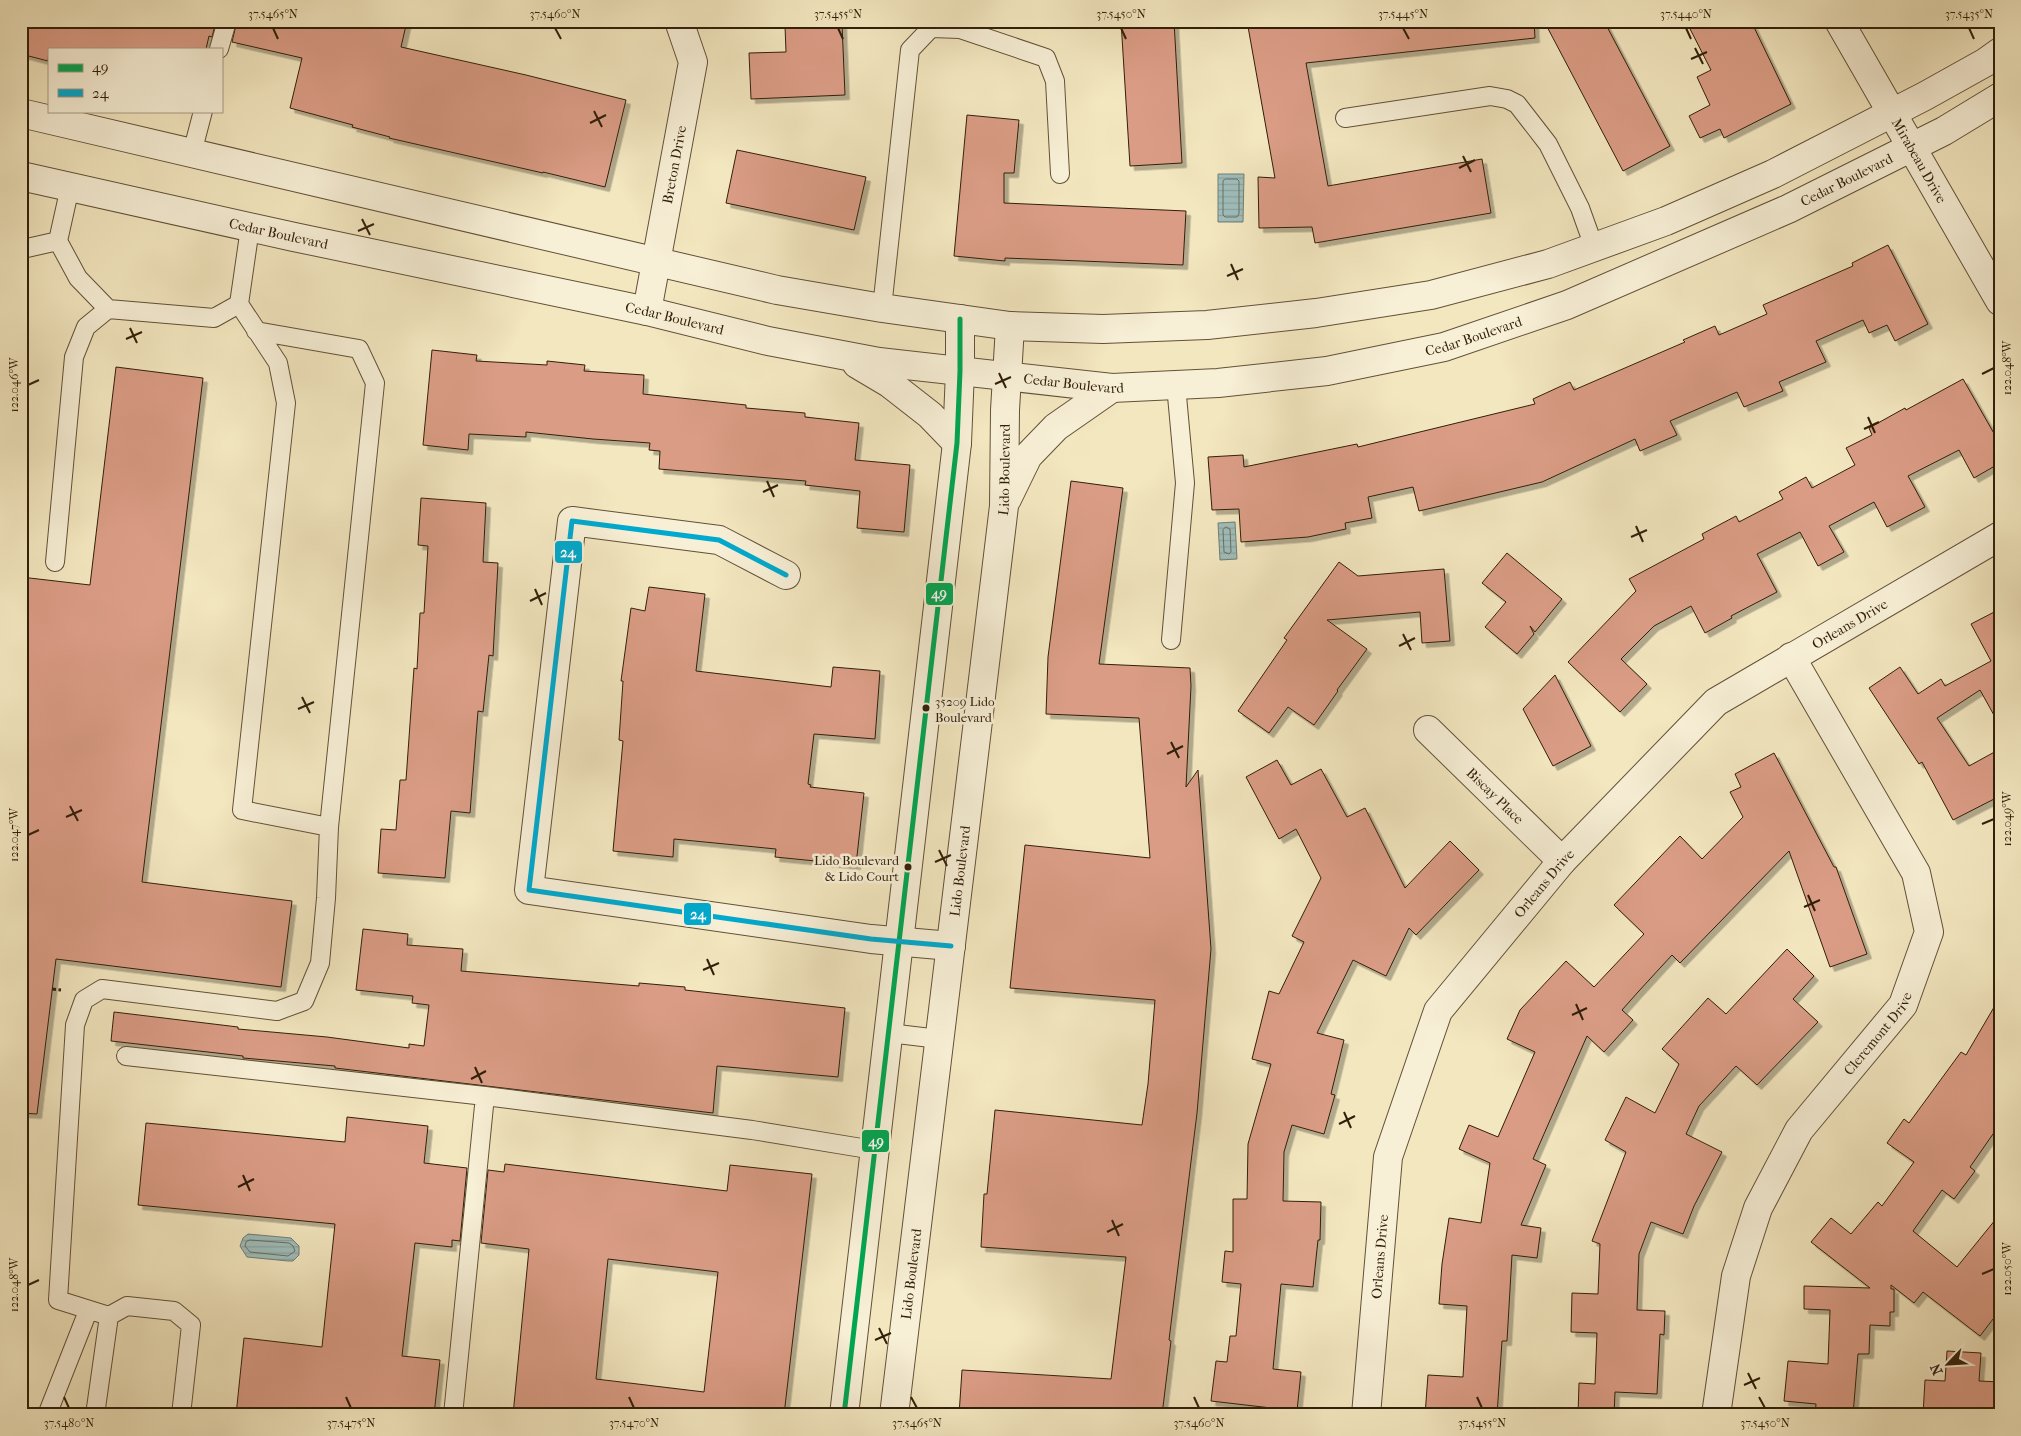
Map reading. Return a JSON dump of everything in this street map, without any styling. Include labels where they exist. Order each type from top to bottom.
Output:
[{"type":"street","name":"Breton Drive","points":[[647,311],[693,62],[679,21]]},
{"type":"street","name":"Mirabeau Drive","points":[[1839,21],[2000,301]]},
{"type":"street","points":[[21,113],[777,290],[882,308],[1010,326],[1103,329],[1207,325],[1316,313],[1431,295],[1548,264],[1666,221],[1772,174],[1892,113],[1986,62],[2000,52]]},
{"type":"street","name":"Cedar Boulevard","points":[[21,176],[250,228],[647,311],[768,341],[879,362],[1112,388],[1218,383],[1327,371],[1444,347],[1567,305],[1788,209],[1912,148],[2000,97]]},
{"type":"street","points":[[844,1415],[957,443],[960,319]]},
{"type":"street","name":"Lido Boulevard","points":[[894,1415],[971,765],[1004,506],[1010,326]]},
{"type":"street","points":[[840,354],[889,383],[930,415],[957,443]]},
{"type":"street","points":[[1004,506],[1028,456],[1056,427],[1112,388]]},
{"type":"street","points":[[786,575],[719,540],[572,521],[529,890],[871,939],[951,946]]},
{"type":"street","name":"Orleans Drive","points":[[1366,1415],[1388,1157],[1438,1011],[1562,861],[1716,702],[2000,536]]},
{"type":"street","name":"Cleremont Drive","points":[[1716,1415],[1736,1276],[1758,1208],[1799,1130],[1903,1006],[1929,932],[1916,873],[1791,657]]},
{"type":"street","name":"Biscay Place","points":[[1428,730],[1562,861]]},
{"type":"lane","points":[[219,48],[226,21]]},
{"type":"lane","points":[[882,308],[910,50],[931,28],[960,29],[1046,58],[1055,81],[1060,174]]},
{"type":"lane","points":[[1345,118],[1490,96],[1506,99],[1517,104],[1548,144],[1580,208],[1594,247]]},
{"type":"lane","points":[[192,153],[203,112]]},
{"type":"lane","points":[[70,187],[58,241],[78,278],[108,309],[214,318],[239,304]]},
{"type":"lane","points":[[250,228],[239,304],[278,363],[286,403],[242,810],[329,827]]},
{"type":"lane","points":[[21,247],[27,248],[58,241]]},
{"type":"lane","points":[[55,562],[74,357],[86,327],[108,309]]},
{"type":"lane","points":[[180,1415],[190,1325],[174,1311],[127,1306],[110,1316],[88,1311],[58,1300],[76,1025],[84,1000],[102,989],[277,1011],[304,1001],[320,963],[326,898],[329,827],[375,383],[359,349],[256,331]]},
{"type":"lane","points":[[1171,640],[1185,483],[1176,385]]},
{"type":"lane","points":[[889,1033],[940,1039]]},
{"type":"lane","points":[[126,1056],[485,1096],[752,1130],[874,1150]]},
{"type":"lane","points":[[453,1415],[485,1096]]},
{"type":"lane","points":[[47,1415],[88,1311]]},
{"type":"lane","points":[[95,1415],[110,1316]]},
{"type":"water","points":[[1218,174],[1244,174],[1243,222],[1218,222]]},
{"type":"water","points":[[1235,522],[1237,559],[1220,560],[1218,523]]},
{"type":"water","points":[[248,1234],[291,1238],[299,1246],[299,1255],[293,1261],[247,1257],[240,1246],[243,1238]]},
{"type":"building","points":[[21,21],[216,21],[212,37],[209,36],[206,48],[48,48],[48,61],[21,54]]},
{"type":"building","points":[[237,21],[407,21],[401,47],[626,100],[605,187],[389,138],[352,127],[353,125],[290,108],[302,58],[232,42]]},
{"type":"building","points":[[1121,21],[1174,21],[1182,163],[1130,166]]},
{"type":"building","points":[[1247,21],[1534,21],[1535,38],[1306,63],[1328,186],[1482,159],[1491,213],[1315,243],[1312,227],[1259,228],[1258,177],[1275,178]]},
{"type":"building","points":[[1544,21],[1604,21],[1670,146],[1623,171]]},
{"type":"building","points":[[1686,21],[1751,21],[1791,104],[1724,138],[1720,129],[1700,138],[1689,116],[1710,105],[1697,77],[1711,70]]},
{"type":"building","points":[[842,24],[845,95],[751,99],[749,53],[786,52],[785,26]]},
{"type":"building","points":[[967,115],[1019,120],[1014,173],[1004,173],[1004,203],[1186,211],[1183,265],[1005,258],[1005,261],[954,256]]},
{"type":"building","points":[[737,150],[866,177],[854,230],[726,203]]},
{"type":"building","points":[[1888,245],[1928,324],[1895,341],[1887,325],[1869,333],[1863,320],[1816,341],[1826,362],[1779,382],[1783,391],[1744,407],[1737,392],[1670,421],[1677,435],[1640,451],[1635,439],[1542,482],[1419,511],[1413,487],[1368,497],[1372,518],[1345,523],[1346,529],[1308,537],[1241,542],[1239,509],[1212,510],[1208,457],[1243,455],[1244,467],[1357,444],[1358,447],[1535,404],[1533,399],[1570,382],[1574,390],[1685,342],[1683,340],[1715,326],[1719,335],[1767,314],[1763,305],[1853,266],[1852,263]]},
{"type":"building","points":[[432,350],[477,355],[476,361],[547,365],[547,361],[585,365],[584,371],[644,375],[643,394],[746,405],[746,408],[805,413],[805,417],[859,423],[855,460],[910,465],[904,532],[857,528],[860,491],[805,485],[806,481],[659,469],[660,451],[649,450],[650,443],[526,432],[526,437],[469,434],[468,450],[423,445]]},
{"type":"building","points":[[116,367],[203,378],[142,882],[292,901],[281,987],[56,959],[37,1114],[21,1113],[21,577],[90,585]]},
{"type":"building","points":[[1963,379],[2000,444],[2000,463],[1974,478],[1959,450],[1908,476],[1925,507],[1887,527],[1874,502],[1829,526],[1844,552],[1818,566],[1800,532],[1757,554],[1777,592],[1731,616],[1732,618],[1705,633],[1691,606],[1654,626],[1621,659],[1647,684],[1620,712],[1568,662],[1636,591],[1629,579],[1704,539],[1702,534],[1736,516],[1739,522],[1783,499],[1779,492],[1806,477],[1812,488],[1855,465],[1846,448],[1872,435],[1869,428]]},
{"type":"building","points":[[1071,481],[1123,488],[1099,664],[1190,668],[1191,686],[1186,787],[1198,770],[1211,949],[1197,1113],[1169,1340],[1171,1341],[1162,1415],[959,1415],[962,1370],[1111,1379],[1126,1257],[981,1247],[984,1194],[987,1194],[995,1110],[1142,1125],[1148,1084],[1155,1000],[1010,988],[1025,845],[1150,858],[1139,718],[1046,714],[1048,657]]},
{"type":"building","points":[[421,498],[486,503],[483,562],[498,563],[493,656],[489,655],[483,712],[478,711],[470,813],[451,811],[445,878],[378,873],[381,829],[396,830],[400,780],[406,780],[414,668],[417,669],[420,613],[424,613],[428,546],[418,545]]},
{"type":"building","points":[[1507,553],[1562,599],[1535,632],[1530,626],[1534,634],[1517,654],[1485,627],[1506,602],[1482,583]]},
{"type":"building","points":[[1339,562],[1358,576],[1444,569],[1450,641],[1422,643],[1420,612],[1327,620],[1367,649],[1314,725],[1288,707],[1269,733],[1238,711],[1287,640],[1284,638]]},
{"type":"building","points":[[649,587],[705,594],[696,671],[831,687],[833,667],[880,671],[875,739],[814,734],[808,784],[811,785],[810,787],[864,793],[856,865],[775,857],[776,849],[674,839],[673,857],[613,851],[623,741],[619,740],[623,681],[621,681],[631,608],[645,611]]},
{"type":"building","points":[[2000,609],[2000,726],[1980,690],[1937,718],[1969,766],[2000,749],[2000,796],[1953,820],[1922,762],[1919,764],[1869,688],[1900,667],[1918,694],[1941,679],[1945,686],[1991,661],[1971,624]]},
{"type":"building","points":[[1555,675],[1591,746],[1553,766],[1523,709]]},
{"type":"building","points":[[1774,753],[1834,867],[1836,867],[1867,954],[1830,967],[1789,851],[1680,963],[1672,955],[1622,1010],[1633,1020],[1604,1052],[1587,1036],[1533,1159],[1546,1165],[1521,1225],[1541,1228],[1537,1258],[1512,1255],[1507,1341],[1502,1341],[1497,1415],[1425,1415],[1428,1375],[1463,1377],[1467,1306],[1439,1304],[1442,1264],[1449,1218],[1481,1223],[1490,1163],[1459,1149],[1469,1125],[1498,1137],[1535,1052],[1507,1039],[1520,1010],[1566,961],[1594,987],[1644,934],[1614,905],[1680,836],[1702,859],[1743,817],[1730,792],[1741,787],[1735,774]]},
{"type":"building","points":[[1277,760],[1291,785],[1321,769],[1347,817],[1365,808],[1405,888],[1450,841],[1479,870],[1416,935],[1409,928],[1386,976],[1353,960],[1317,1033],[1344,1040],[1331,1094],[1335,1095],[1324,1134],[1292,1125],[1284,1152],[1283,1201],[1321,1202],[1320,1240],[1318,1240],[1313,1287],[1281,1284],[1273,1369],[1301,1372],[1297,1411],[1211,1401],[1216,1361],[1227,1362],[1230,1336],[1236,1336],[1241,1284],[1222,1282],[1225,1251],[1233,1252],[1233,1199],[1247,1199],[1248,1144],[1271,1064],[1252,1059],[1269,991],[1279,994],[1304,942],[1292,936],[1321,878],[1296,829],[1279,839],[1246,777]]},
{"type":"building","points":[[363,929],[408,934],[407,945],[463,949],[461,971],[639,986],[639,983],[685,987],[685,990],[845,1008],[838,1077],[717,1066],[713,1113],[335,1068],[335,1066],[243,1058],[243,1056],[111,1041],[114,1012],[238,1027],[238,1029],[327,1037],[409,1048],[409,1044],[424,1046],[429,1005],[412,1003],[413,996],[356,990]]},
{"type":"building","points":[[1787,949],[1814,976],[1793,999],[1818,1022],[1757,1085],[1736,1066],[1699,1106],[1686,1134],[1722,1152],[1694,1206],[1683,1234],[1651,1222],[1639,1254],[1637,1310],[1665,1311],[1664,1335],[1660,1334],[1657,1394],[1615,1392],[1614,1415],[1578,1414],[1579,1383],[1595,1384],[1597,1333],[1571,1332],[1572,1293],[1598,1294],[1600,1244],[1592,1241],[1626,1152],[1605,1140],[1626,1097],[1655,1113],[1679,1064],[1662,1049],[1708,998],[1726,1014]]},
{"type":"building","points":[[2000,997],[2000,1124],[1970,1167],[1975,1171],[1954,1199],[1942,1190],[1913,1231],[1957,1267],[2000,1214],[2000,1310],[1980,1336],[1923,1292],[1914,1303],[1891,1285],[1891,1289],[1894,1289],[1894,1312],[1890,1312],[1890,1326],[1870,1325],[1869,1354],[1858,1354],[1853,1415],[1815,1415],[1816,1404],[1784,1401],[1788,1361],[1828,1364],[1830,1310],[1804,1309],[1804,1286],[1870,1288],[1811,1242],[1831,1218],[1851,1234],[1878,1202],[1882,1206],[1914,1162],[1887,1143],[1904,1119],[1909,1123],[1961,1052],[1966,1055]]},
{"type":"building","points":[[347,1117],[428,1126],[424,1163],[467,1168],[460,1241],[452,1240],[452,1247],[415,1243],[402,1356],[440,1360],[434,1415],[236,1415],[244,1338],[322,1347],[335,1224],[138,1205],[146,1123],[345,1142]]},
{"type":"building","points":[[505,1164],[727,1191],[730,1165],[812,1174],[784,1415],[513,1415],[529,1249],[481,1243],[488,1170],[504,1172]],"holes":[[[608,1259],[718,1272],[704,1392],[596,1379]]]},
{"type":"building","points":[[1947,1351],[1981,1353],[1979,1381],[2000,1382],[2000,1415],[1923,1415],[1925,1380],[1945,1381]]},
{"type":"transit line","name":"49","points":[[844,1415],[957,443],[960,319]]},
{"type":"transit line","name":"24","points":[[786,575],[719,540],[572,521],[529,890],[871,939],[951,946]]},
{"type":"place","name":"35209 Lido Boulevard","points":[[926,708]]},
{"type":"place","name":"Lido Boulevard & Lido Court","points":[[908,867]]}]
